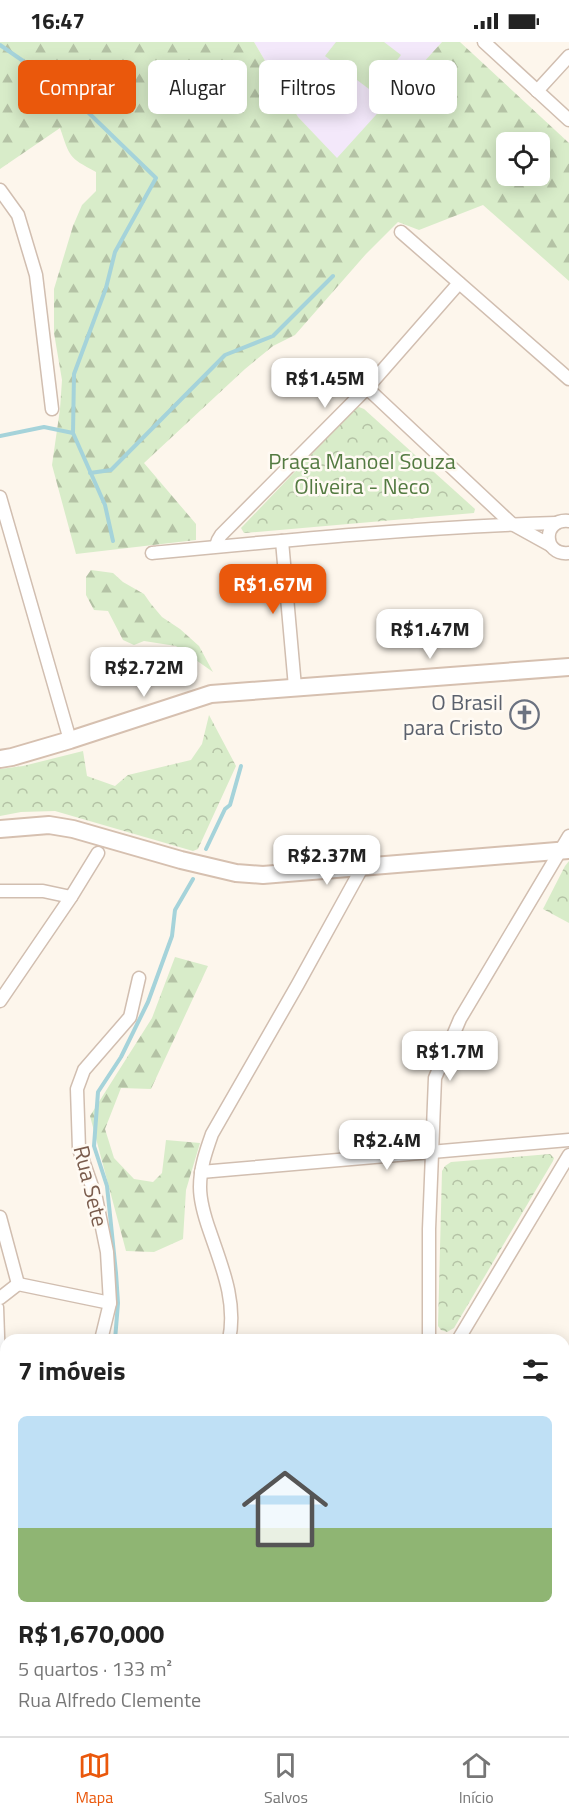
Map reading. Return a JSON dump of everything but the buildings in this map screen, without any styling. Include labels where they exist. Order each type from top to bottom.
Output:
[{"type":"main road","points":[[0,759],[70,740],[211,694],[569,667]]},
{"type":"main road","points":[[0,829],[49,825],[236,873],[263,875],[567,845]]},
{"type":"street","points":[[484,42],[569,120]]},
{"type":"street","points":[[537,91],[569,56]]},
{"type":"street","points":[[0,190],[18,215],[36,275],[52,409]]},
{"type":"street","points":[[401,232],[569,379]]},
{"type":"street","points":[[216,546],[221,535],[367,388],[459,282]]},
{"type":"street","points":[[367,388],[512,524],[550,545],[557,552],[569,553]]},
{"type":"street","points":[[0,497],[70,740]]},
{"type":"street","points":[[152,553],[282,541],[563,522]]},
{"type":"street","points":[[550,545],[548,540],[550,530],[563,522]]},
{"type":"street","points":[[282,541],[295,687]]},
{"type":"street","points":[[429,1334],[429,1229],[435,1078],[460,1019],[567,845]]},
{"type":"street","points":[[1,999],[71,897],[98,853]]},
{"type":"street","points":[[229,1334],[231,1300],[202,1205],[200,1188],[204,1157],[212,1134],[363,866]]},
{"type":"street","points":[[0,891],[43,891],[71,897]]},
{"type":"street","name":"Rua Sete","points":[[102,1334],[110,1303],[105,1241],[96,1198],[79,1149],[77,1089],[84,1070],[130,1017],[139,978]]},
{"type":"street","points":[[201,1172],[569,1140]]},
{"type":"street","points":[[462,1334],[569,1155]]},
{"type":"street","points":[[0,1217],[18,1284]]},
{"type":"street","points":[[0,1298],[18,1284],[110,1303]]},
{"type":"lane","points":[[0,1307],[1,1334]]},
{"type":"shaded area","points":[[254,42],[442,42],[426,60],[369,60],[369,114],[377,114],[337,159],[296,114],[357,114],[357,60],[265,60]]},
{"type":"green space","points":[[0,42],[254,42],[265,60],[259,60],[259,114],[296,114],[337,158],[377,114],[457,114],[457,60],[426,60],[442,42],[460,42],[569,143],[569,281],[483,205],[419,230],[398,222],[366,254],[295,335],[273,346],[245,369],[144,463],[196,524],[196,540],[76,554],[52,465],[62,380],[54,333],[54,289],[73,226],[82,205],[96,191],[96,172],[71,155],[60,128],[0,169]]},
{"type":"green space","points":[[336,42],[384,42],[401,55],[397,60],[369,60],[369,89],[357,80],[357,60],[330,60],[325,56]]},
{"type":"green space","name":"Praça Manoel Souza Oliveira - Neco","points":[[359,407],[475,509],[474,513],[244,533],[241,528]]},
{"type":"green space","points":[[91,570],[113,573],[123,582],[144,594],[162,617],[199,646],[213,672],[176,646],[144,641],[134,645],[123,640],[108,611],[94,610],[86,595],[86,577]]},
{"type":"green space","points":[[209,715],[236,766],[198,849],[193,851],[55,811],[21,812],[0,816],[0,769],[23,766],[83,751],[87,776],[115,786],[128,775],[191,760],[202,744]]},
{"type":"green space","points":[[569,861],[569,923],[543,909]]},
{"type":"green space","points":[[175,957],[208,966],[151,1089],[121,1088],[105,1129],[114,1158],[134,1179],[153,1182],[162,1173],[166,1140],[200,1143],[186,1190],[183,1239],[154,1252],[126,1251],[90,1116],[152,1018]]},
{"type":"green space","points":[[550,1154],[554,1158],[553,1161],[454,1328],[447,1332],[441,1330],[438,1326],[442,1171],[445,1166],[451,1162]]},
{"type":"waterway","points":[[0,45],[65,90],[156,178],[115,252],[106,288],[74,374],[73,433],[105,505],[113,541]]},
{"type":"waterway","points":[[90,473],[111,470],[225,355],[273,336],[333,276]]},
{"type":"waterway","points":[[0,436],[44,427],[73,433]]},
{"type":"waterway","points":[[206,849],[225,809],[230,805],[241,766]]},
{"type":"waterway","points":[[115,1334],[118,1303],[107,1186],[94,1146],[98,1092],[121,1057],[148,1002],[172,936],[175,910],[193,879]]},
{"type":"place","name":"O Brasil para Cristo","points":[[524,715]]}]
